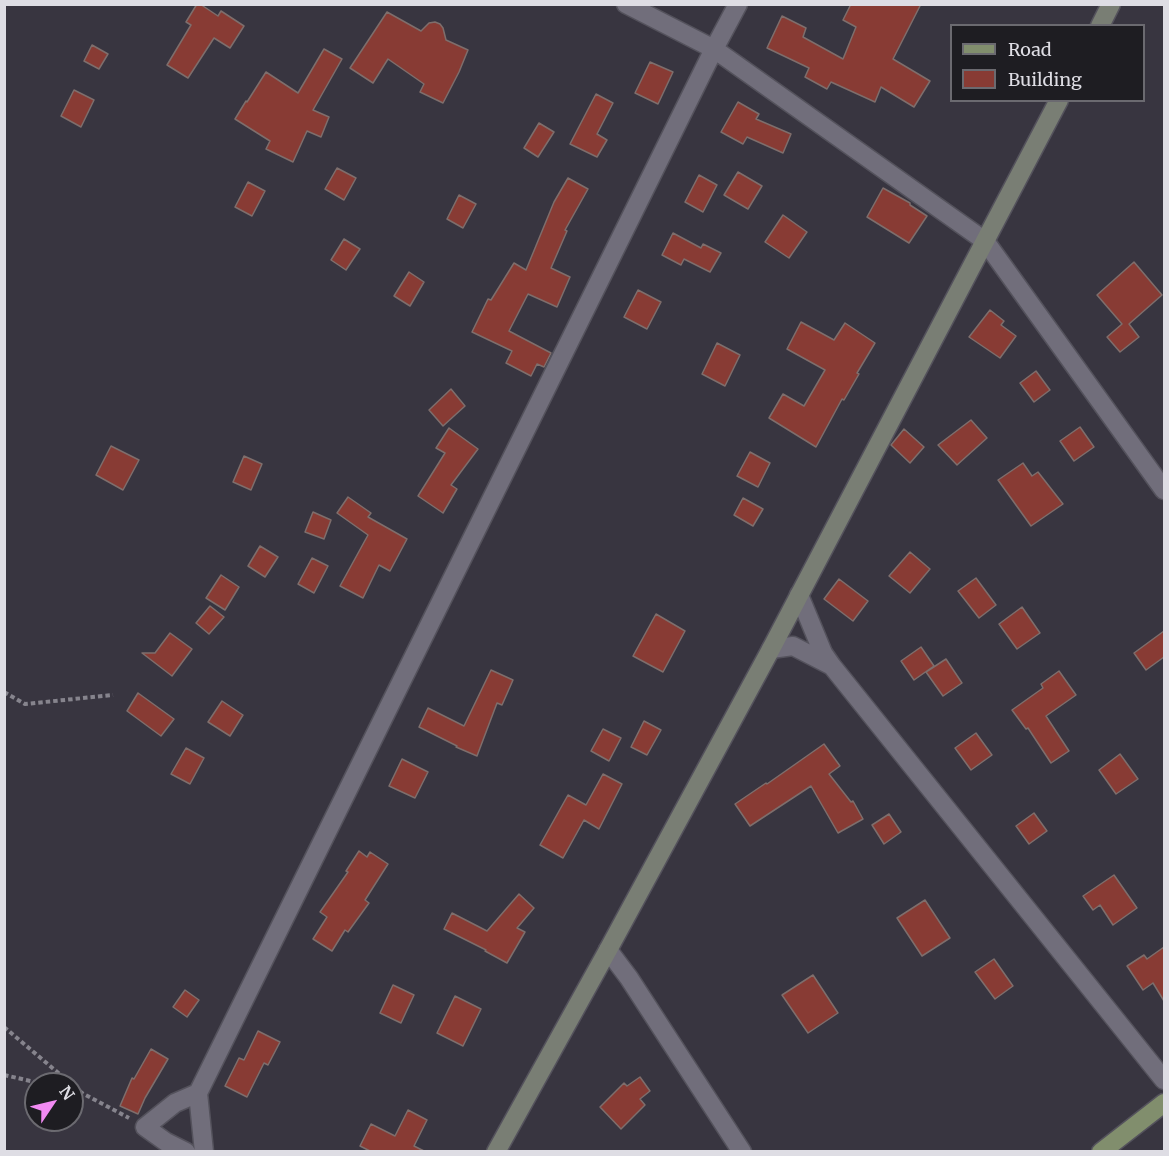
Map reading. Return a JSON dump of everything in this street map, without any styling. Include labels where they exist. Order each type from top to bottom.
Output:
[{"type":"main road","points":[[1101,1152],[1164,1103]]},
{"type":"street","points":[[626,4],[714,49],[985,241],[1164,490]]},
{"type":"street","points":[[204,1152],[198,1093],[738,4]]},
{"type":"street","points":[[1101,24],[1111,4]]},
{"type":"street","points":[[496,1152],[771,649],[1058,102]]},
{"type":"street","points":[[799,595],[823,653],[832,666],[1164,1080]]},
{"type":"street","points":[[771,649],[793,646],[832,666]]},
{"type":"street","points":[[608,950],[629,978],[742,1152]]},
{"type":"street","points":[[186,1152],[145,1128],[175,1103],[198,1093]]},
{"type":"path","points":[[4,692],[25,704],[113,695]]},
{"type":"path","points":[[4,1027],[57,1072]]},
{"type":"path","points":[[4,1075],[24,1080]]},
{"type":"path","points":[[84,1094],[145,1128]]},
{"type":"building","points":[[197,4],[218,16],[221,11],[244,26],[230,48],[214,38],[188,78],[167,65],[191,25],[186,22]]},
{"type":"building","points":[[851,4],[921,4],[893,59],[930,81],[914,107],[881,87],[875,102],[831,82],[827,89],[805,77],[809,68],[767,48],[782,16],[806,28],[803,37],[843,59],[856,27],[843,20]]},
{"type":"building","points":[[387,12],[421,31],[429,23],[440,24],[446,40],[468,50],[443,103],[420,92],[424,84],[388,59],[373,83],[350,68]]},
{"type":"building","points":[[92,45],[108,54],[99,69],[84,61]]},
{"type":"building","points":[[324,49],[342,59],[313,110],[329,117],[321,137],[307,131],[293,162],[266,149],[270,141],[235,119],[266,72],[298,93]]},
{"type":"building","points":[[650,62],[673,72],[658,104],[635,93]]},
{"type":"building","points":[[74,90],[94,100],[81,127],[61,116]]},
{"type":"building","points":[[596,94],[613,103],[597,134],[607,140],[597,157],[570,144]]},
{"type":"building","points":[[738,102],[759,114],[756,119],[791,134],[783,153],[747,137],[743,144],[721,132]]},
{"type":"building","points":[[539,123],[554,132],[538,157],[524,148]]},
{"type":"building","points":[[337,168],[356,178],[344,200],[325,189]]},
{"type":"building","points":[[738,172],[762,186],[748,209],[724,195]]},
{"type":"building","points":[[699,175],[717,185],[703,212],[685,202]]},
{"type":"building","points":[[568,178],[588,189],[565,230],[567,231],[551,268],[570,277],[557,307],[528,294],[509,331],[551,353],[544,367],[537,364],[531,376],[506,363],[512,351],[472,332],[488,299],[491,300],[514,263],[526,270],[554,202]]},
{"type":"building","points":[[248,182],[265,191],[252,216],[235,207]]},
{"type":"building","points":[[883,188],[910,203],[927,216],[909,243],[867,217]]},
{"type":"building","points":[[459,195],[476,204],[463,228],[447,219]]},
{"type":"building","points":[[783,215],[807,232],[789,258],[765,242]]},
{"type":"building","points":[[673,233],[701,248],[703,244],[721,253],[710,272],[684,259],[681,265],[662,255]]},
{"type":"building","points":[[344,239],[360,249],[346,270],[331,260]]},
{"type":"building","points":[[1134,262],[1162,295],[1129,324],[1139,337],[1120,352],[1107,337],[1122,324],[1097,295]]},
{"type":"building","points":[[409,272],[424,282],[410,306],[394,296]]},
{"type":"building","points":[[638,290],[661,302],[647,329],[624,317]]},
{"type":"building","points":[[990,310],[1004,321],[1001,325],[1016,336],[1000,358],[969,337]]},
{"type":"building","points":[[801,322],[834,340],[845,323],[875,343],[816,447],[769,418],[783,394],[804,406],[825,370],[787,349]]},
{"type":"building","points":[[717,343],[740,355],[725,386],[702,374]]},
{"type":"building","points":[[1036,371],[1050,390],[1034,402],[1020,383]]},
{"type":"building","points":[[451,389],[465,406],[443,426],[429,410]]},
{"type":"building","points":[[971,420],[987,438],[957,465],[938,445]]},
{"type":"building","points":[[1080,427],[1094,447],[1074,461],[1060,441]]},
{"type":"building","points":[[449,428],[478,449],[451,485],[457,489],[443,513],[418,496],[445,453],[436,448]]},
{"type":"building","points":[[904,429],[924,447],[910,463],[891,445]]},
{"type":"building","points":[[111,446],[139,460],[123,490],[96,475]]},
{"type":"building","points":[[750,452],[770,463],[758,487],[737,476]]},
{"type":"building","points":[[244,456],[262,464],[251,490],[233,482]]},
{"type":"building","points":[[1023,463],[1032,476],[1038,472],[1063,504],[1031,526],[998,480]]},
{"type":"building","points":[[348,497],[371,513],[368,517],[407,539],[390,571],[379,565],[363,598],[340,586],[368,535],[337,513]]},
{"type":"building","points":[[743,498],[763,509],[753,526],[734,515]]},
{"type":"building","points":[[313,512],[331,520],[324,539],[305,532]]},
{"type":"building","points":[[260,546],[278,557],[265,577],[248,566]]},
{"type":"building","points":[[910,552],[930,569],[910,593],[889,576]]},
{"type":"building","points":[[312,558],[328,566],[314,593],[298,584]]},
{"type":"building","points":[[221,575],[239,587],[225,610],[206,598]]},
{"type":"building","points":[[976,578],[996,605],[979,618],[958,591]]},
{"type":"building","points":[[839,579],[868,601],[853,621],[824,599]]},
{"type":"building","points":[[210,606],[224,617],[209,634],[196,623]]},
{"type":"building","points":[[1022,607],[1040,633],[1017,649],[999,624]]},
{"type":"building","points":[[656,614],[685,631],[663,672],[633,656]]},
{"type":"building","points":[[1164,631],[1164,657],[1146,670],[1134,653]]},
{"type":"building","points":[[170,633],[192,649],[172,676],[142,653],[155,653]]},
{"type":"building","points":[[921,647],[934,666],[914,680],[901,661]]},
{"type":"building","points":[[946,659],[962,683],[943,696],[926,672]]},
{"type":"building","points":[[491,670],[513,680],[502,705],[497,703],[477,756],[419,727],[428,708],[464,726]]},
{"type":"building","points":[[1059,671],[1076,695],[1046,716],[1069,751],[1051,763],[1028,728],[1026,729],[1012,710],[1043,688],[1041,684]]},
{"type":"building","points":[[138,693],[174,719],[161,736],[127,711]]},
{"type":"building","points":[[222,701],[243,715],[230,736],[208,722]]},
{"type":"building","points":[[644,721],[661,730],[647,755],[631,747]]},
{"type":"building","points":[[603,729],[621,738],[609,761],[591,751]]},
{"type":"building","points":[[976,733],[992,755],[971,770],[955,748]]},
{"type":"building","points":[[824,744],[840,766],[829,774],[851,802],[853,801],[863,819],[838,833],[811,786],[750,826],[735,804]]},
{"type":"building","points":[[186,748],[204,758],[190,784],[171,774]]},
{"type":"building","points":[[1120,754],[1138,779],[1116,794],[1099,770]]},
{"type":"building","points":[[402,759],[428,772],[415,798],[389,786]]},
{"type":"building","points":[[603,774],[622,784],[599,829],[584,820],[563,858],[540,845],[568,795],[586,805]]},
{"type":"building","points":[[1034,813],[1047,831],[1029,844],[1016,826]]},
{"type":"building","points":[[889,814],[901,832],[884,844],[872,825]]},
{"type":"building","points":[[359,851],[367,857],[370,852],[388,864],[365,900],[369,903],[348,932],[345,930],[332,951],[313,939],[327,917],[320,912],[348,872],[346,871]]},
{"type":"building","points":[[1114,875],[1137,908],[1113,925],[1100,905],[1093,910],[1083,896]]},
{"type":"building","points":[[519,894],[534,908],[517,928],[525,932],[507,963],[444,929],[452,913],[487,931]]},
{"type":"building","points":[[925,900],[950,938],[922,956],[897,918]]},
{"type":"building","points":[[1164,947],[1164,1001],[1153,983],[1143,990],[1127,966],[1144,955],[1147,959]]},
{"type":"building","points":[[994,959],[1013,986],[995,999],[975,972]]},
{"type":"building","points":[[813,975],[838,1013],[808,1033],[782,995]]},
{"type":"building","points":[[393,985],[414,995],[401,1023],[380,1013]]},
{"type":"building","points":[[185,990],[199,1000],[187,1017],[173,1007]]},
{"type":"building","points":[[455,996],[481,1009],[463,1046],[437,1033]]},
{"type":"building","points":[[258,1031],[280,1042],[268,1065],[264,1063],[247,1097],[225,1086],[239,1058],[244,1060]]},
{"type":"building","points":[[151,1049],[168,1059],[138,1114],[120,1106],[132,1078],[134,1079]]},
{"type":"building","points":[[640,1077],[650,1091],[640,1099],[645,1105],[621,1129],[600,1107],[624,1083],[627,1086]]},
{"type":"building","points":[[408,1110],[427,1120],[414,1146],[426,1152],[372,1152],[360,1146],[371,1124],[395,1136]]}]
